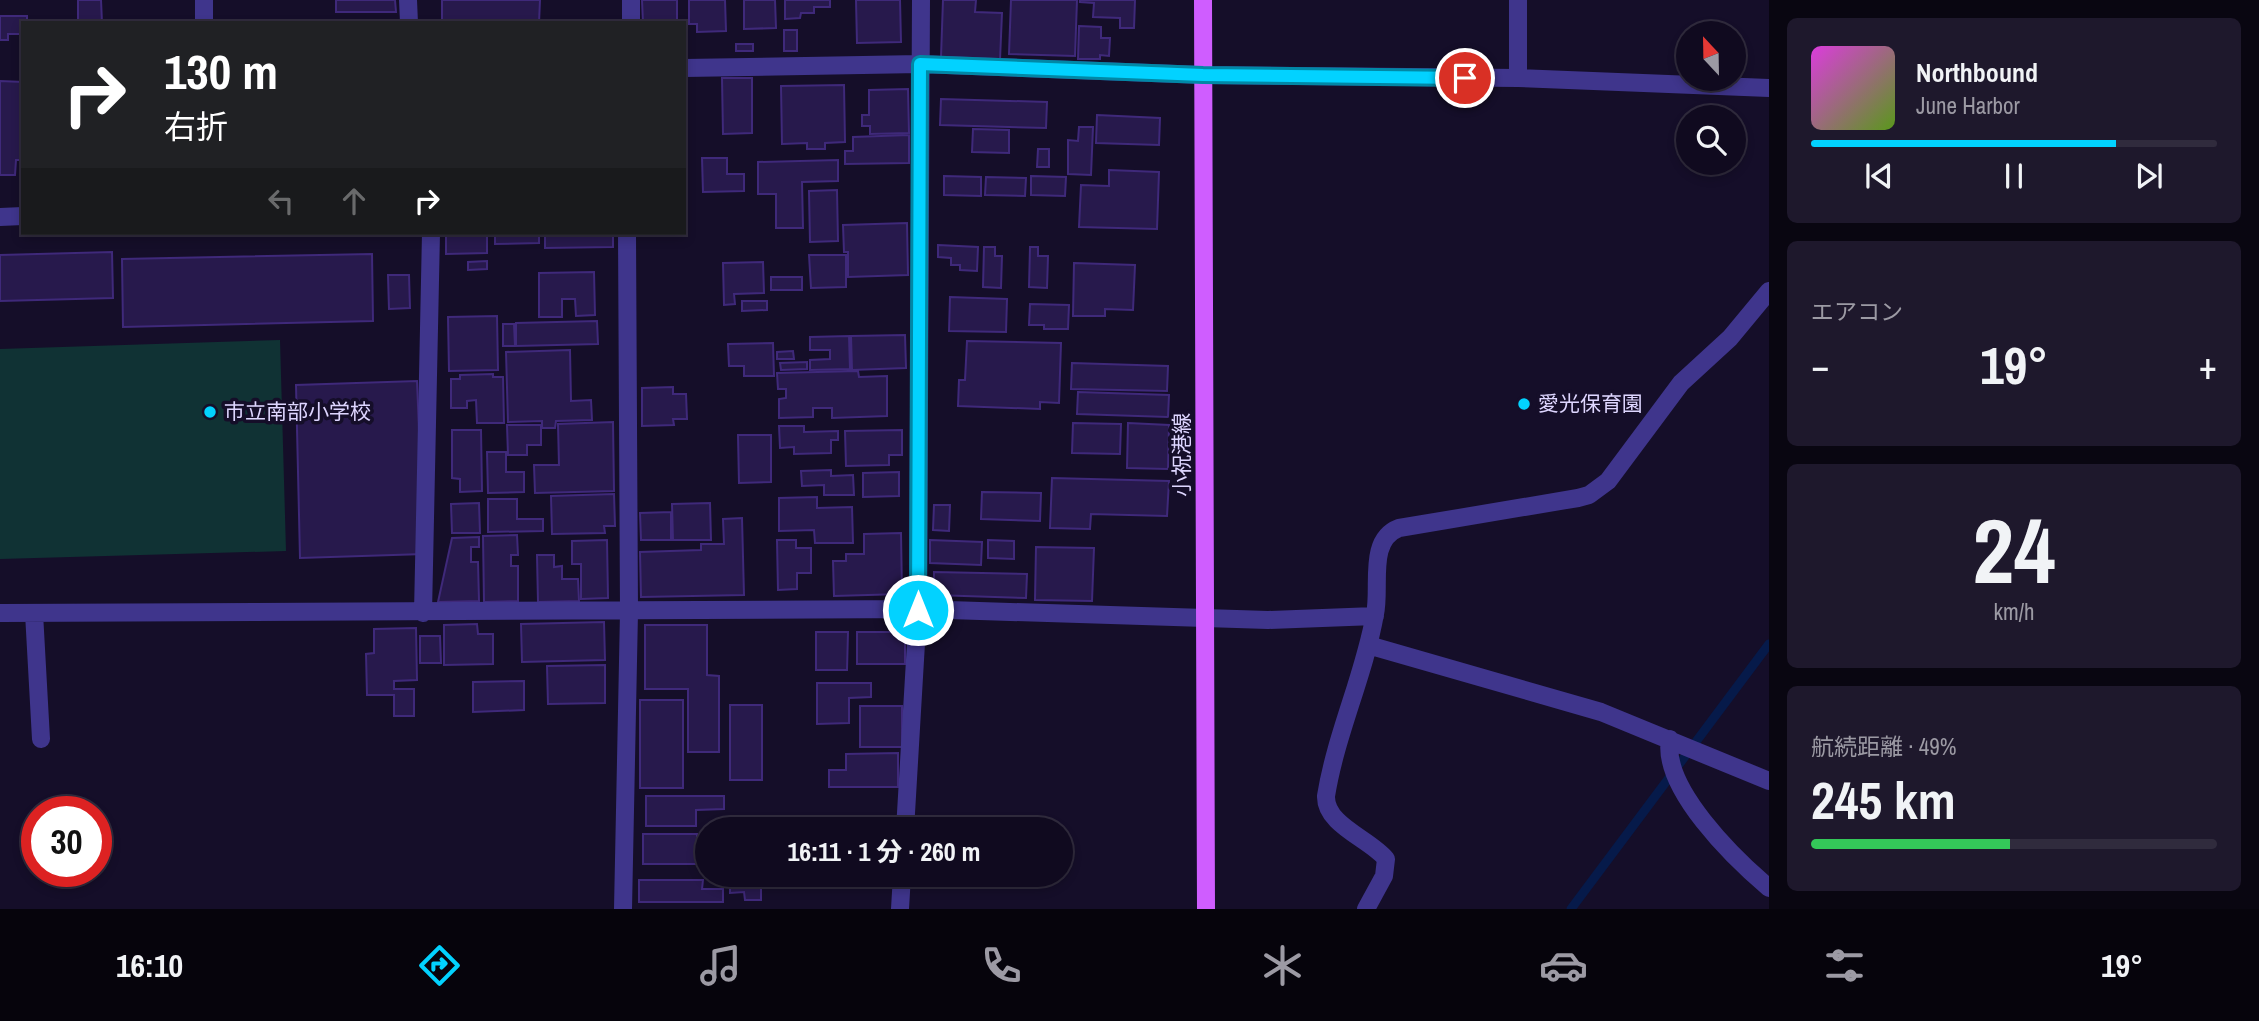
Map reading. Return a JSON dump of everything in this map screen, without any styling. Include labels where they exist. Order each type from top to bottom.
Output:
[{"type":"main road","name":"小祝港線","points":[[1203,0],[1206,909]]},
{"type":"street","points":[[204,0],[204,21]]},
{"type":"street","points":[[408,0],[409,21]]},
{"type":"street","points":[[631,0],[631,21]]},
{"type":"street","points":[[906,817],[918,610],[921,0]]},
{"type":"street","points":[[1518,0],[1518,78]]},
{"type":"street","points":[[686,68],[920,64],[1203,75],[1518,78],[1769,88]]},
{"type":"street","points":[[0,217],[21,216]]},
{"type":"street","points":[[423,613],[431,235]]},
{"type":"street","points":[[623,909],[629,612],[627,235]]},
{"type":"street","points":[[1366,909],[1384,876],[1386,859],[1374,846],[1337,820],[1326,802],[1375,616],[1380,547],[1384,536],[1399,527],[1578,498],[1600,489],[1681,383],[1730,338],[1769,291]]},
{"type":"street","points":[[0,613],[918,610],[1205,619],[1375,616]]},
{"type":"street","points":[[34,613],[41,739]]},
{"type":"street","points":[[1368,645],[1601,712],[1769,781]]},
{"type":"street","points":[[1670,739],[1671,762],[1690,802],[1719,838],[1769,888]]},
{"type":"street","points":[[900,909],[901,887]]},
{"type":"green space","points":[[280,340],[286,551],[0,559],[0,349]]},
{"type":"building","points":[[78,0],[101,0],[102,21],[78,21]]},
{"type":"building","points":[[336,0],[395,0],[396,12],[336,12]]},
{"type":"building","points":[[442,0],[540,0],[539,21],[442,21]]},
{"type":"building","points":[[642,0],[677,0],[677,21],[643,21]]},
{"type":"building","points":[[689,0],[725,0],[726,31],[697,32],[697,24],[689,24]]},
{"type":"building","points":[[744,0],[775,0],[776,28],[744,29]]},
{"type":"building","points":[[785,0],[830,0],[830,7],[814,7],[814,13],[801,13],[800,18],[785,19]]},
{"type":"building","points":[[856,0],[900,0],[901,42],[857,43]]},
{"type":"building","points":[[943,0],[976,0],[975,12],[1002,13],[1000,60],[941,57]]},
{"type":"building","points":[[1011,0],[1077,0],[1075,56],[1009,54]]},
{"type":"building","points":[[1080,0],[1135,0],[1134,28],[1120,28],[1120,18],[1093,17],[1094,3]]},
{"type":"building","points":[[0,16],[27,16],[27,21],[21,21],[21,34],[8,34],[8,40],[0,40]]},
{"type":"building","points":[[1079,26],[1101,27],[1101,38],[1110,38],[1109,56],[1100,55],[1100,59],[1078,59]]},
{"type":"building","points":[[784,30],[797,30],[797,51],[784,51]]},
{"type":"building","points":[[736,44],[753,44],[753,51],[736,51]]},
{"type":"building","points":[[722,78],[752,78],[752,133],[723,134]]},
{"type":"building","points":[[0,81],[21,82],[21,160],[16,160],[15,175],[0,175]]},
{"type":"building","points":[[844,85],[845,142],[825,143],[825,149],[807,149],[807,143],[782,144],[781,86]]},
{"type":"building","points":[[908,89],[909,133],[870,134],[870,126],[862,126],[862,115],[869,115],[869,90]]},
{"type":"building","points":[[941,99],[1047,102],[1046,128],[940,125]]},
{"type":"building","points":[[1097,115],[1160,118],[1159,145],[1096,143]]},
{"type":"building","points":[[1079,127],[1093,127],[1091,175],[1068,174],[1068,140],[1078,141]]},
{"type":"building","points":[[973,129],[1009,130],[1009,153],[972,152]]},
{"type":"building","points":[[909,135],[909,163],[845,164],[845,151],[853,151],[853,137]]},
{"type":"building","points":[[1038,149],[1049,149],[1049,167],[1037,167]]},
{"type":"building","points":[[702,158],[727,158],[727,174],[744,174],[744,191],[703,192]]},
{"type":"building","points":[[838,160],[838,181],[802,182],[803,228],[776,228],[776,194],[758,194],[758,162]]},
{"type":"building","points":[[1109,170],[1159,172],[1157,229],[1079,227],[1081,185],[1109,186]]},
{"type":"building","points":[[944,176],[981,177],[981,196],[944,195]]},
{"type":"building","points":[[1031,176],[1066,177],[1065,196],[1031,195]]},
{"type":"building","points":[[986,177],[1026,178],[1025,196],[985,195]]},
{"type":"building","points":[[837,190],[838,241],[810,242],[809,191]]},
{"type":"building","points":[[907,223],[908,275],[848,277],[848,252],[844,252],[843,225]]},
{"type":"building","points":[[446,235],[487,235],[487,253],[446,254]]},
{"type":"building","points":[[495,235],[539,235],[539,243],[495,244]]},
{"type":"building","points":[[545,235],[613,235],[613,247],[545,248]]},
{"type":"building","points":[[938,245],[978,247],[977,271],[960,270],[960,265],[951,265],[951,258],[938,257]]},
{"type":"building","points":[[984,247],[995,247],[995,256],[1002,256],[1001,288],[983,287]]},
{"type":"building","points":[[1030,247],[1038,247],[1038,256],[1048,256],[1047,288],[1029,287]]},
{"type":"building","points":[[112,252],[113,298],[0,301],[0,255]]},
{"type":"building","points":[[372,254],[373,321],[123,327],[122,259]]},
{"type":"building","points":[[809,255],[846,255],[846,287],[811,288]]},
{"type":"building","points":[[487,261],[487,269],[468,270],[468,262]]},
{"type":"building","points":[[763,262],[764,293],[734,294],[735,304],[724,305],[723,263]]},
{"type":"building","points":[[1074,263],[1135,265],[1133,310],[1105,309],[1105,316],[1073,316]]},
{"type":"building","points":[[594,272],[595,315],[576,316],[575,299],[562,299],[562,317],[539,317],[539,273]]},
{"type":"building","points":[[388,275],[409,275],[410,308],[389,309]]},
{"type":"building","points":[[771,277],[802,277],[802,290],[771,290]]},
{"type":"building","points":[[950,297],[1007,299],[1006,332],[949,331]]},
{"type":"building","points":[[742,301],[767,301],[767,310],[742,311]]},
{"type":"building","points":[[1030,304],[1069,305],[1068,329],[1044,329],[1044,325],[1029,325]]},
{"type":"building","points":[[497,316],[498,370],[449,371],[448,317]]},
{"type":"building","points":[[597,321],[598,344],[516,346],[516,323]]},
{"type":"building","points":[[503,324],[514,324],[515,346],[503,346]]},
{"type":"building","points":[[905,335],[906,368],[852,370],[851,336]]},
{"type":"building","points":[[849,336],[850,369],[810,370],[810,360],[830,359],[830,350],[810,350],[810,337]]},
{"type":"building","points":[[967,341],[1061,343],[1059,403],[1040,402],[1040,409],[958,406],[959,380],[965,380]]},
{"type":"building","points":[[773,343],[774,376],[744,376],[744,366],[729,366],[728,344]]},
{"type":"building","points":[[570,350],[571,401],[591,400],[592,420],[556,421],[555,428],[542,428],[542,421],[508,422],[506,352]]},
{"type":"building","points":[[793,351],[794,359],[777,359],[777,352]]},
{"type":"building","points":[[807,362],[807,369],[781,370],[780,363]]},
{"type":"building","points":[[1072,363],[1168,366],[1167,391],[1071,389]]},
{"type":"building","points":[[858,371],[859,377],[887,376],[887,416],[832,418],[832,408],[813,408],[813,417],[779,418],[779,399],[786,398],[786,389],[778,389],[777,373]]},
{"type":"building","points":[[493,374],[493,377],[503,377],[504,423],[477,423],[476,400],[467,401],[467,408],[451,408],[451,379],[460,379],[460,375]]},
{"type":"building","points":[[417,381],[424,554],[300,558],[296,385]]},
{"type":"building","points":[[673,387],[673,394],[686,394],[687,419],[673,419],[674,425],[642,426],[642,388]]},
{"type":"building","points":[[1078,392],[1169,395],[1168,417],[1077,414]]},
{"type":"building","points":[[613,422],[614,491],[535,493],[534,465],[559,465],[558,424]]},
{"type":"building","points":[[1073,423],[1121,424],[1120,454],[1072,453]]},
{"type":"building","points":[[1128,423],[1169,425],[1168,469],[1127,468]]},
{"type":"building","points":[[507,425],[541,425],[541,445],[527,445],[527,455],[508,455]]},
{"type":"building","points":[[779,426],[804,426],[804,432],[838,431],[838,440],[831,440],[831,453],[794,454],[794,447],[780,448]]},
{"type":"building","points":[[452,430],[481,430],[482,491],[460,492],[460,479],[452,478]]},
{"type":"building","points":[[902,430],[902,455],[889,455],[889,465],[846,466],[845,431]]},
{"type":"building","points":[[738,435],[771,435],[771,482],[739,483]]},
{"type":"building","points":[[487,452],[506,452],[506,472],[524,472],[524,492],[488,493]]},
{"type":"building","points":[[831,470],[831,476],[853,475],[854,495],[824,495],[824,485],[802,486],[801,471]]},
{"type":"building","points":[[899,472],[899,496],[863,497],[863,473]]},
{"type":"building","points":[[1052,478],[1169,481],[1167,516],[1091,514],[1090,529],[1050,528]]},
{"type":"building","points":[[982,492],[1041,493],[1040,521],[981,519]]},
{"type":"building","points":[[614,494],[615,526],[604,526],[605,533],[552,534],[551,496]]},
{"type":"building","points":[[817,497],[817,508],[852,507],[853,543],[815,543],[814,530],[779,531],[779,498]]},
{"type":"building","points":[[488,499],[517,499],[517,519],[543,519],[543,531],[488,532]]},
{"type":"building","points":[[479,503],[480,533],[452,533],[451,504]]},
{"type":"building","points":[[710,503],[711,540],[673,540],[672,504]]},
{"type":"building","points":[[934,505],[950,505],[949,531],[933,530]]},
{"type":"building","points":[[671,512],[671,540],[641,540],[640,513]]},
{"type":"building","points":[[742,518],[744,595],[641,597],[640,552],[701,550],[701,544],[724,544],[723,519]]},
{"type":"building","points":[[901,533],[902,594],[834,596],[833,561],[846,561],[846,554],[864,554],[864,534]]},
{"type":"building","points":[[517,535],[518,555],[511,555],[511,566],[518,566],[518,601],[484,602],[483,536]]},
{"type":"building","points":[[479,537],[479,547],[471,547],[471,562],[478,562],[479,601],[438,602],[452,538]]},
{"type":"building","points":[[607,540],[608,598],[581,599],[581,564],[572,564],[572,541]]},
{"type":"building","points":[[777,540],[796,540],[796,548],[811,548],[811,573],[797,573],[797,589],[778,590]]},
{"type":"building","points":[[930,540],[982,542],[981,565],[930,563]]},
{"type":"building","points":[[988,540],[1014,541],[1014,559],[988,558]]},
{"type":"building","points":[[1036,547],[1094,548],[1092,601],[1035,600]]},
{"type":"building","points":[[537,555],[554,555],[554,567],[562,566],[562,579],[578,579],[579,601],[538,602]]},
{"type":"building","points":[[934,572],[1027,574],[1026,598],[934,595]]},
{"type":"building","points":[[604,622],[605,660],[522,662],[521,624]]},
{"type":"building","points":[[477,624],[478,634],[493,634],[493,664],[444,665],[444,625]]},
{"type":"building","points":[[645,625],[707,625],[707,675],[719,676],[719,752],[688,752],[688,689],[645,689]]},
{"type":"building","points":[[416,628],[417,680],[394,681],[394,689],[414,689],[414,716],[394,716],[394,695],[367,695],[366,654],[374,653],[374,629]]},
{"type":"building","points":[[816,632],[848,632],[847,670],[816,670]]},
{"type":"building","points":[[857,632],[905,632],[905,664],[857,664]]},
{"type":"building","points":[[420,636],[440,636],[441,663],[420,663]]},
{"type":"building","points":[[605,665],[605,703],[548,704],[547,666]]},
{"type":"building","points":[[524,681],[524,710],[473,712],[473,682]]},
{"type":"building","points":[[817,683],[871,683],[871,697],[849,698],[849,723],[817,724]]},
{"type":"building","points":[[640,700],[683,700],[683,788],[640,788]]},
{"type":"building","points":[[730,705],[762,705],[762,780],[730,780]]},
{"type":"building","points":[[860,706],[902,706],[902,747],[860,747]]},
{"type":"building","points":[[898,753],[898,787],[829,787],[829,770],[846,770],[846,754]]},
{"type":"building","points":[[646,796],[724,796],[724,809],[696,810],[695,826],[646,826]]},
{"type":"building","points":[[643,834],[695,834],[695,864],[643,864]]},
{"type":"building","points":[[639,880],[695,880],[695,887],[723,889],[723,902],[639,902]]},
{"type":"building","points":[[730,887],[761,887],[761,900],[745,900],[744,892],[730,893]]},
{"type":"waterway","points":[[1571,909],[1769,644]]},
{"type":"place","name":"愛光保育園","points":[[1524,404]]},
{"type":"place","name":"市立南部小学校","points":[[210,412]]},
{"type":"route","points":[[918,610],[920,64],[1203,75],[1465,78]]}]
